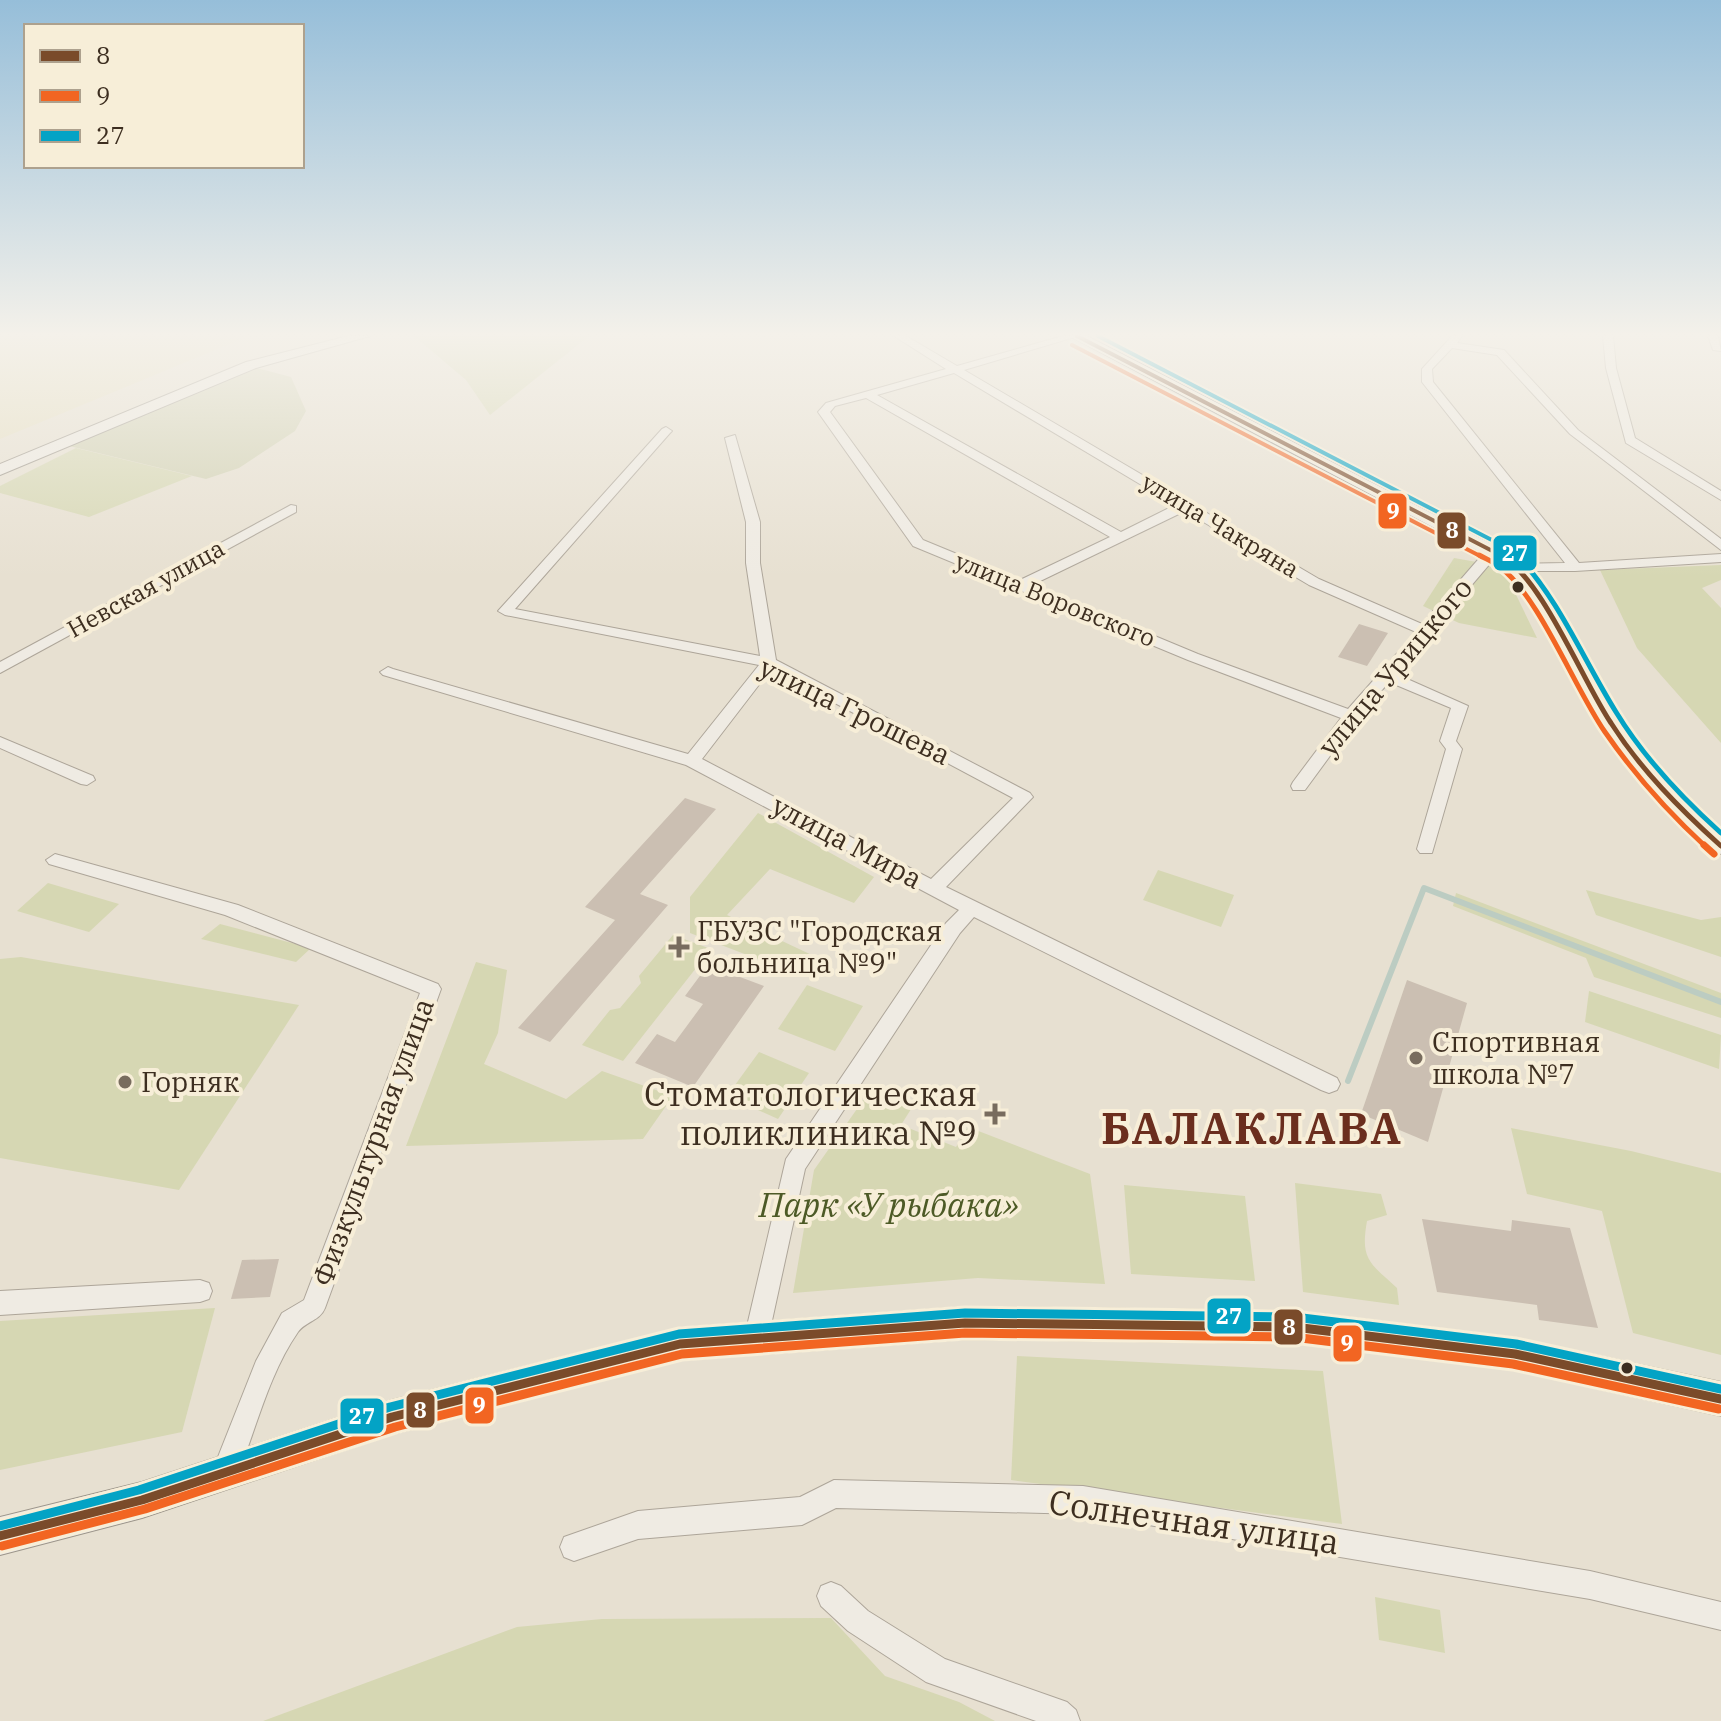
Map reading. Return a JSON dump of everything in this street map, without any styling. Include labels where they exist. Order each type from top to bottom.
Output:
[{"type":"main road","points":[[0,470],[124,416]]},
{"type":"main road","points":[[1232,416],[1494,550],[1518,568],[1533,587],[1611,724],[1690,820],[1721,846]]},
{"type":"main road","points":[[0,1536],[142,1500],[392,1417],[680,1344],[965,1323],[1294,1327],[1515,1354],[1721,1399]]},
{"type":"street","name":"улица Воровского","points":[[827,416],[918,543],[1193,657],[1351,716]]},
{"type":"street","points":[[907,416],[1120,537]]},
{"type":"street","name":"улица Чакряна","points":[[1036,416],[1314,582],[1424,630]]},
{"type":"street","points":[[1455,416],[1575,567]]},
{"type":"street","points":[[1559,416],[1574,432],[1721,546]]},
{"type":"street","points":[[1624,416],[1630,440],[1721,496]]},
{"type":"street","name":"улица Грошева","points":[[666,431],[505,611],[769,662],[1024,797],[933,888]]},
{"type":"street","points":[[692,761],[769,662],[753,563],[753,522],[731,438]]},
{"type":"street","points":[[1020,586],[1184,506]]},
{"type":"street","name":"Невская улица","points":[[0,668],[291,509]]},
{"type":"street","name":"улица Урицкого","points":[[1299,786],[1351,716],[1494,550]]},
{"type":"street","points":[[1518,568],[1721,558]]},
{"type":"street","name":"улица Мира","points":[[388,672],[692,761],[971,908],[1329,1084]]},
{"type":"street","points":[[1385,675],[1460,706],[1448,741],[1454,749],[1426,849]]},
{"type":"street","points":[[0,742],[87,780]]},
{"type":"street","name":"Физкультурная улица","points":[[55,860],[231,910],[431,989],[313,1308],[291,1321],[265,1370],[225,1472]]},
{"type":"street","points":[[756,1339],[794,1166],[953,928],[971,908]]},
{"type":"street","points":[[0,1303],[200,1291]]},
{"type":"street","name":"Солнечная улица","points":[[574,1547],[638,1525],[802,1511],[834,1494],[1083,1500],[1590,1585],[1721,1616]]},
{"type":"street","points":[[831,1596],[858,1621],[937,1671],[1056,1713],[1065,1721]]},
{"type":"shaded area","points":[[0,416],[55,416],[0,439]]},
{"type":"green space","points":[[134,416],[303,416],[295,431],[239,468],[206,479],[65,445]]},
{"type":"green space","points":[[76,448],[192,476],[89,517],[0,493],[0,486]]},
{"type":"green space","points":[[1454,558],[1488,564],[1507,576],[1537,638],[1459,623],[1423,606]]},
{"type":"green space","points":[[1721,565],[1721,580],[1702,588],[1721,608],[1721,743],[1637,648],[1600,570]]},
{"type":"green space","points":[[758,813],[874,877],[854,903],[770,869],[727,915],[816,957],[802,976],[690,933],[690,897]]},
{"type":"green space","points":[[1158,870],[1234,895],[1221,927],[1143,900]]},
{"type":"green space","points":[[48,883],[119,904],[89,932],[17,911]]},
{"type":"green space","points":[[1586,890],[1701,920],[1721,917],[1721,957],[1596,915]]},
{"type":"green space","points":[[1456,893],[1721,993],[1721,1018],[1594,977],[1586,958],[1453,906]]},
{"type":"green space","points":[[220,924],[311,948],[296,962],[201,939]]},
{"type":"green space","points":[[673,935],[711,949],[623,1061],[582,1045],[610,1010],[620,1008],[641,983],[639,976]]},
{"type":"green space","name":"Горняк","points":[[21,957],[299,1005],[179,1190],[0,1158],[0,959]]},
{"type":"green space","points":[[476,962],[507,970],[498,1033],[484,1064],[566,1099],[602,1071],[673,1096],[643,1139],[406,1146]]},
{"type":"green space","points":[[807,985],[863,1006],[835,1051],[778,1029]]},
{"type":"green space","points":[[1589,991],[1721,1035],[1719,1069],[1585,1022]]},
{"type":"green space","points":[[759,1052],[809,1073],[778,1119],[727,1096]]},
{"type":"green space","name":"Парк «У рыбака»","points":[[871,1089],[913,1106],[901,1125],[956,1147],[968,1127],[1090,1174],[1105,1284],[978,1278],[793,1293],[814,1170]]},
{"type":"green space","points":[[1511,1128],[1631,1151],[1721,1173],[1721,1355],[1633,1333],[1602,1211],[1527,1194]]},
{"type":"green space","points":[[1295,1183],[1381,1194],[1387,1215],[1367,1221],[1366,1253],[1374,1266],[1397,1288],[1399,1305],[1303,1292]]},
{"type":"green space","points":[[1124,1185],[1245,1196],[1255,1281],[1131,1274]]},
{"type":"green space","points":[[215,1308],[182,1432],[0,1470],[0,1321]]},
{"type":"green space","points":[[1017,1356],[1323,1371],[1342,1524],[1011,1480]]},
{"type":"green space","points":[[1375,1597],[1440,1610],[1445,1653],[1379,1640]]},
{"type":"green space","points":[[831,1618],[885,1676],[959,1702],[995,1721],[263,1721],[517,1627],[602,1619]]},
{"type":"building","points":[[1359,624],[1388,633],[1367,666],[1338,657]]},
{"type":"building","name":"ГБУЗС \"Городская больница №9\"","points":[[685,798],[716,809],[640,894],[668,905],[550,1042],[518,1028],[615,920],[585,907]]},
{"type":"building","points":[[708,965],[764,986],[693,1087],[635,1063],[657,1034],[675,1042],[703,1004],[685,996]]},
{"type":"building","name":"Спортивная школа №7","points":[[1407,980],[1467,1003],[1428,1142],[1361,1114]]},
{"type":"building","points":[[1422,1219],[1511,1231],[1512,1220],[1570,1228],[1598,1328],[1539,1320],[1537,1305],[1437,1292]]},
{"type":"building","points":[[279,1259],[270,1297],[231,1299],[242,1260]]},
{"type":"waterway","points":[[1348,1081],[1424,888],[1721,1002]]},
{"type":"transit line","name":"9","points":[[1210,416],[1501,567],[1540,618],[1591,711],[1632,769],[1663,805],[1714,854]]},
{"type":"transit line","name":"8","points":[[1232,416],[1507,559],[1546,610],[1598,703],[1638,761],[1669,797],[1721,846]]},
{"type":"transit line","name":"27","points":[[1253,416],[1513,551],[1554,602],[1606,696],[1643,752],[1672,786],[1721,833]]},
{"type":"transit line","name":"27","points":[[0,1526],[139,1490],[390,1407],[679,1334],[965,1313],[1294,1317],[1516,1344],[1721,1389]]},
{"type":"transit line","name":"8","points":[[0,1536],[142,1500],[392,1417],[680,1344],[965,1323],[1294,1327],[1515,1354],[1721,1399]]},
{"type":"transit line","name":"9","points":[[2,1546],[145,1509],[395,1427],[682,1354],[965,1333],[1293,1337],[1513,1364],[1719,1409]]},
{"type":"place","name":"ГБУЗС \"Городская больница №9\"","points":[[679,947]]},
{"type":"place","name":"Спортивная школа №7","points":[[1416,1058]]},
{"type":"place","name":"Горняк","points":[[125,1082]]},
{"type":"place","name":"Стоматологическая поликлиника №9","points":[[995,1114]]},
{"type":"district","name":"БАЛАКЛАВА","points":[[1252,1129]]}]
